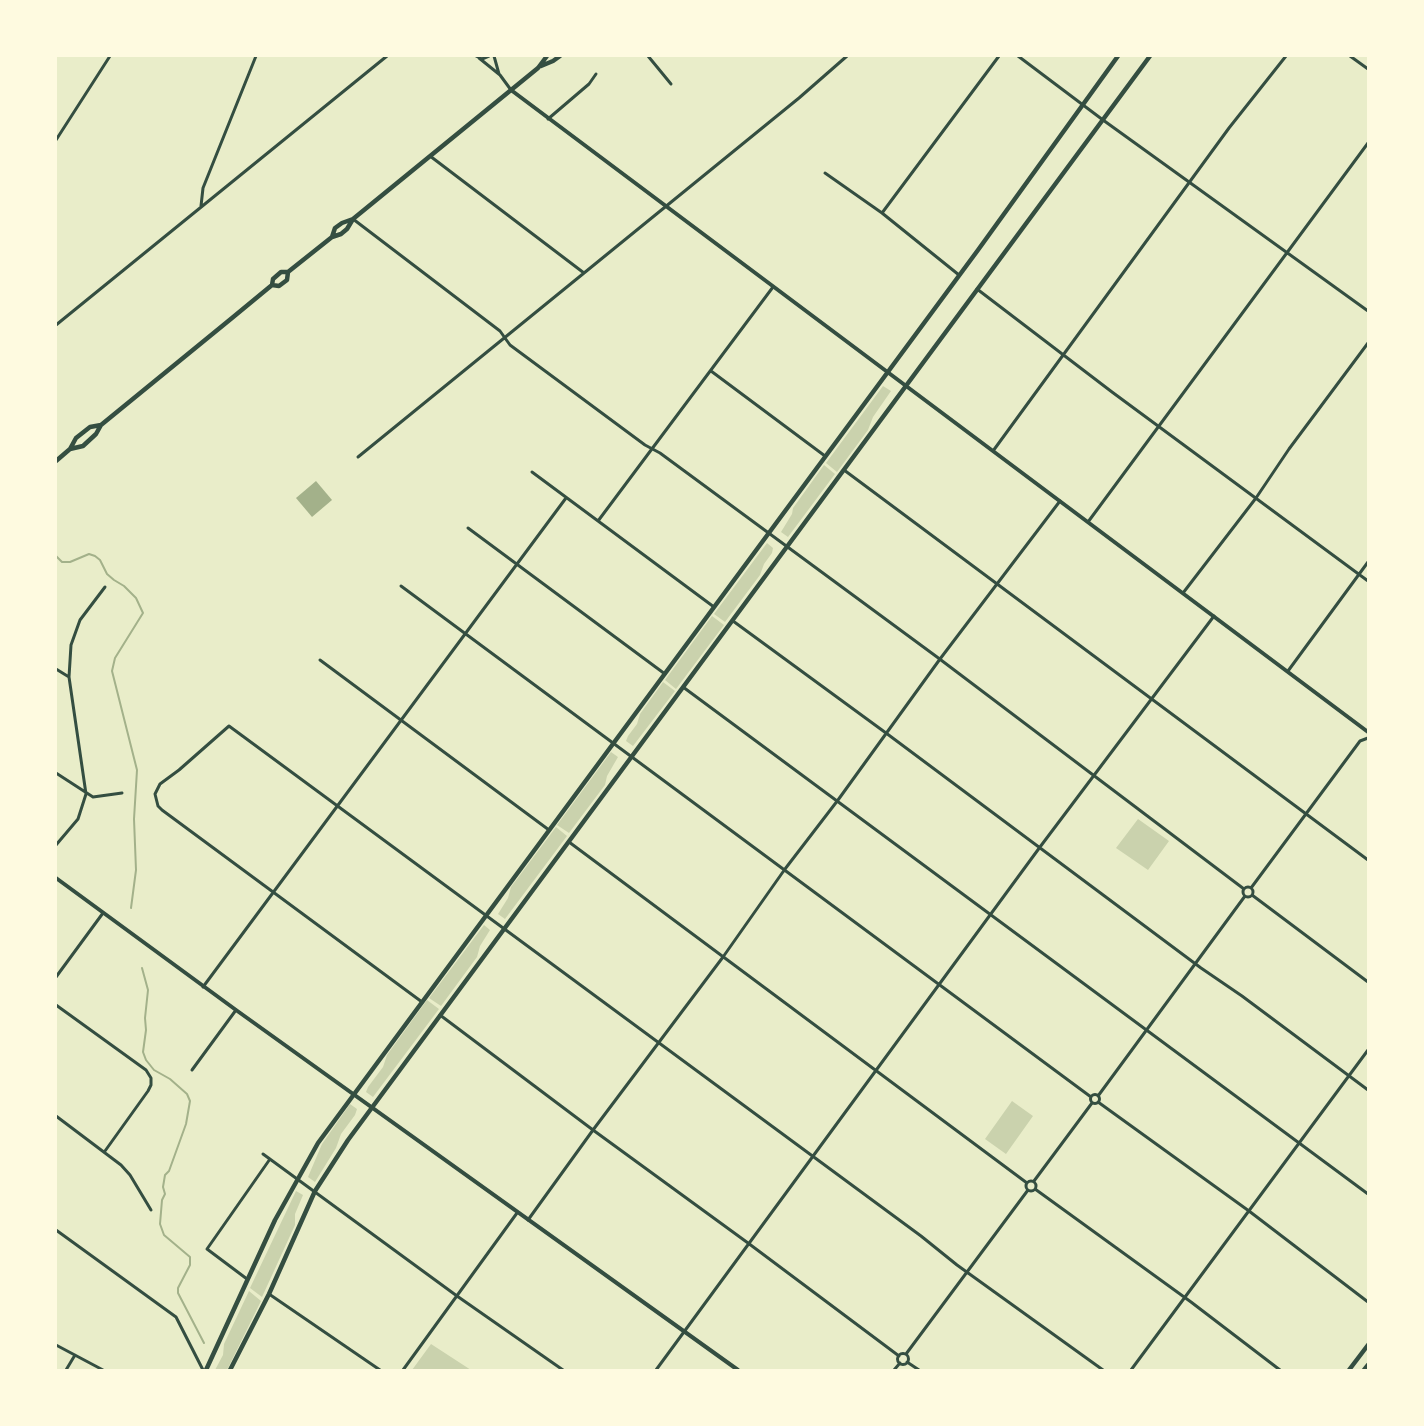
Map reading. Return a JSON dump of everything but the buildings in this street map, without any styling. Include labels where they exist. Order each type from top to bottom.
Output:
[{"type":"main road","points":[[332,237],[335,228],[353,219],[538,68],[548,56]]},
{"type":"main road","points":[[538,68],[560,56]]},
{"type":"main road","points":[[205,1371],[275,1220],[318,1143],[1118,56]]},
{"type":"main road","points":[[230,1371],[315,1191],[372,1107],[1150,56]]},
{"type":"main road","points":[[70,449],[83,446],[96,434],[100,425],[272,285],[277,275],[281,272],[288,272],[332,237],[348,230],[353,219]]},
{"type":"main road","points":[[272,285],[279,286],[287,280],[288,272]]},
{"type":"main road","points":[[56,461],[70,449],[76,438],[90,427],[100,425]]},
{"type":"main road","points":[[1351,1370],[1368,1345]]},
{"type":"main road","points":[[1364,1371],[1368,1365]]},
{"type":"street","points":[[56,140],[110,56]]},
{"type":"street","points":[[201,206],[203,188],[256,56]]},
{"type":"street","points":[[56,325],[387,56]]},
{"type":"street","points":[[477,57],[491,56],[500,75],[511,90],[548,119],[1368,732]]},
{"type":"street","points":[[648,56],[671,84]]},
{"type":"street","points":[[358,457],[799,98],[847,56]]},
{"type":"street","points":[[882,213],[999,56]]},
{"type":"street","points":[[1018,56],[1368,311]]},
{"type":"street","points":[[993,451],[1189,182],[1286,56]]},
{"type":"street","points":[[1350,56],[1368,69]]},
{"type":"street","points":[[477,57],[500,75]]},
{"type":"street","points":[[548,119],[589,84],[596,74]]},
{"type":"street","points":[[1088,522],[1368,143]]},
{"type":"street","points":[[430,156],[584,273]]},
{"type":"street","points":[[825,173],[882,213],[959,275]]},
{"type":"street","points":[[353,219],[500,331],[510,345],[940,659],[1244,889]]},
{"type":"street","points":[[598,521],[773,287]]},
{"type":"street","points":[[977,289],[1368,581]]},
{"type":"street","points":[[1183,593],[1256,498],[1289,449],[1368,343]]},
{"type":"street","points":[[711,370],[825,456]]},
{"type":"street","points":[[844,470],[1368,860]]},
{"type":"street","points":[[532,472],[714,607]]},
{"type":"street","points":[[203,987],[566,498]]},
{"type":"street","points":[[528,1220],[940,659],[1060,501]]},
{"type":"street","points":[[468,528],[665,674]]},
{"type":"street","points":[[1288,671],[1368,562]]},
{"type":"street","points":[[401,586],[1091,1097],[1092,1103]]},
{"type":"street","points":[[56,845],[78,819],[86,794],[69,677],[71,645],[80,620],[105,587]]},
{"type":"street","points":[[656,1371],[811,1156],[1214,616]]},
{"type":"street","points":[[732,621],[1368,1090]]},
{"type":"street","points":[[320,660],[549,830]]},
{"type":"street","points":[[56,669],[69,677]]},
{"type":"street","points":[[683,687],[1368,1194]]},
{"type":"street","points":[[422,1002],[162,810],[155,794],[160,784],[230,726],[1103,1371]]},
{"type":"street","points":[[1368,738],[1360,741],[1251,888],[1252,895],[1368,982]]},
{"type":"street","points":[[56,772],[93,797],[122,793]]},
{"type":"street","points":[[568,842],[1027,1183],[1028,1190],[906,1354],[902,1353],[899,1356]]},
{"type":"street","points":[[56,878],[203,987],[738,1371]]},
{"type":"street","points":[[1244,889],[1248,886],[1251,888]]},
{"type":"street","points":[[1244,889],[1245,896]]},
{"type":"street","points":[[1098,1102],[1098,1096],[1245,896],[1252,895]]},
{"type":"street","points":[[56,977],[103,913]]},
{"type":"street","points":[[56,1005],[146,1070],[151,1078],[148,1091],[105,1151]]},
{"type":"street","points":[[192,1070],[236,1010]]},
{"type":"street","points":[[441,1015],[899,1356]]},
{"type":"street","points":[[1131,1371],[1368,1050]]},
{"type":"street","points":[[1091,1097],[1098,1096]]},
{"type":"street","points":[[1027,1183],[1030,1180],[1034,1181],[1092,1103],[1098,1102],[1249,1211],[1368,1302]]},
{"type":"street","points":[[56,1116],[122,1165],[151,1210]]},
{"type":"street","points":[[263,1154],[563,1371]]},
{"type":"street","points":[[249,1280],[207,1249],[270,1159]]},
{"type":"street","points":[[1034,1181],[1035,1189]]},
{"type":"street","points":[[1028,1190],[1035,1189]]},
{"type":"street","points":[[1035,1189],[1280,1371]]},
{"type":"street","points":[[403,1371],[517,1213]]},
{"type":"street","points":[[56,1230],[176,1317],[205,1371]]},
{"type":"street","points":[[268,1294],[380,1371]]},
{"type":"street","points":[[56,1345],[103,1371]]},
{"type":"street","points":[[906,1354],[909,1358],[907,1362]]},
{"type":"street","points":[[66,1371],[75,1355]]},
{"type":"street","points":[[899,1356],[900,1363]]},
{"type":"street","points":[[894,1371],[900,1363],[907,1362],[919,1371]]},
{"type":"shaded area","points":[[883,386],[891,391],[873,417],[868,430],[837,472],[826,463]]},
{"type":"shaded area","points":[[824,465],[835,474],[788,537],[781,532],[793,508]]},
{"type":"shaded area","points":[[316,481],[332,500],[312,517],[296,498]]},
{"type":"shaded area","points":[[767,543],[773,548],[772,553],[760,575],[725,622],[714,614]]},
{"type":"shaded area","points":[[712,616],[724,625],[676,689],[665,680]]},
{"type":"shaded area","points":[[663,682],[675,691],[633,746],[626,741],[628,736],[637,724],[640,714]]},
{"type":"shaded area","points":[[611,752],[618,757],[607,776],[605,785],[569,833],[557,825]]},
{"type":"shaded area","points":[[1138,819],[1169,841],[1148,870],[1116,848]]},
{"type":"shaded area","points":[[556,827],[567,836],[505,919],[498,914],[508,898],[511,887]]},
{"type":"shaded area","points":[[484,925],[490,930],[480,946],[477,957],[441,1006],[429,998]]},
{"type":"shaded area","points":[[427,1000],[439,1009],[373,1097],[366,1092],[368,1087],[383,1067],[387,1055]]},
{"type":"shaded area","points":[[1012,1101],[1033,1116],[1006,1154],[985,1139]]},
{"type":"shaded area","points":[[350,1104],[357,1109],[355,1115],[341,1134],[336,1148],[315,1182],[308,1177],[322,1144]]},
{"type":"shaded area","points":[[296,1191],[303,1195],[295,1214],[295,1225],[262,1297],[250,1288]]},
{"type":"shaded area","points":[[249,1291],[261,1301],[227,1370],[215,1370],[223,1355],[224,1344]]},
{"type":"shaded area","points":[[431,1344],[471,1370],[412,1370]]},
{"type":"waterway","points":[[56,556],[62,562],[70,562],[89,554],[95,556],[100,560],[107,574],[136,598],[143,613],[115,658],[112,671],[137,770],[134,819],[136,870],[131,908]]},
{"type":"waterway","points":[[142,968],[148,990],[143,1052],[154,1070],[170,1079],[187,1094],[190,1101],[186,1124],[169,1171],[165,1175],[163,1187],[165,1194],[162,1200],[160,1224],[164,1235],[190,1257],[190,1265],[178,1288],[178,1293],[204,1343]]}]
